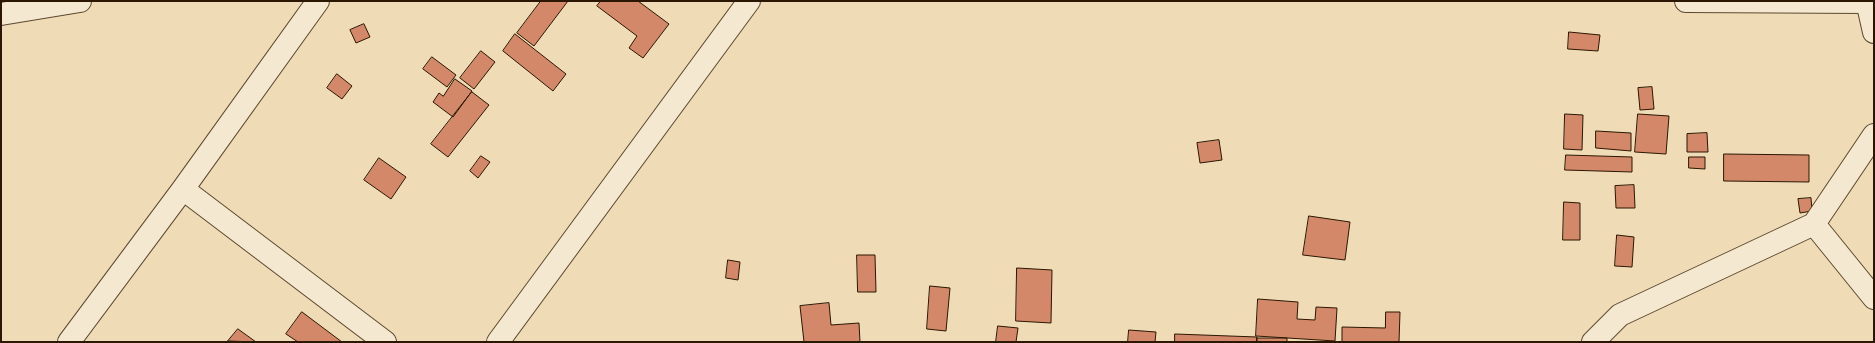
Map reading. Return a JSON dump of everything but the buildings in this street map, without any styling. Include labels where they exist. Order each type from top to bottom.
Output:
[{"type":"street","points":[[1,14],[80,1]]},
{"type":"street","points":[[69,342],[183,189],[318,1]]},
{"type":"street","points":[[498,342],[749,1]]},
{"type":"street","points":[[1686,1],[1867,2],[1874,32]]},
{"type":"street","points":[[1593,342],[1620,315],[1814,224],[1874,135]]},
{"type":"street","points":[[183,189],[385,342]]},
{"type":"street","points":[[1814,224],[1874,298]]}]
